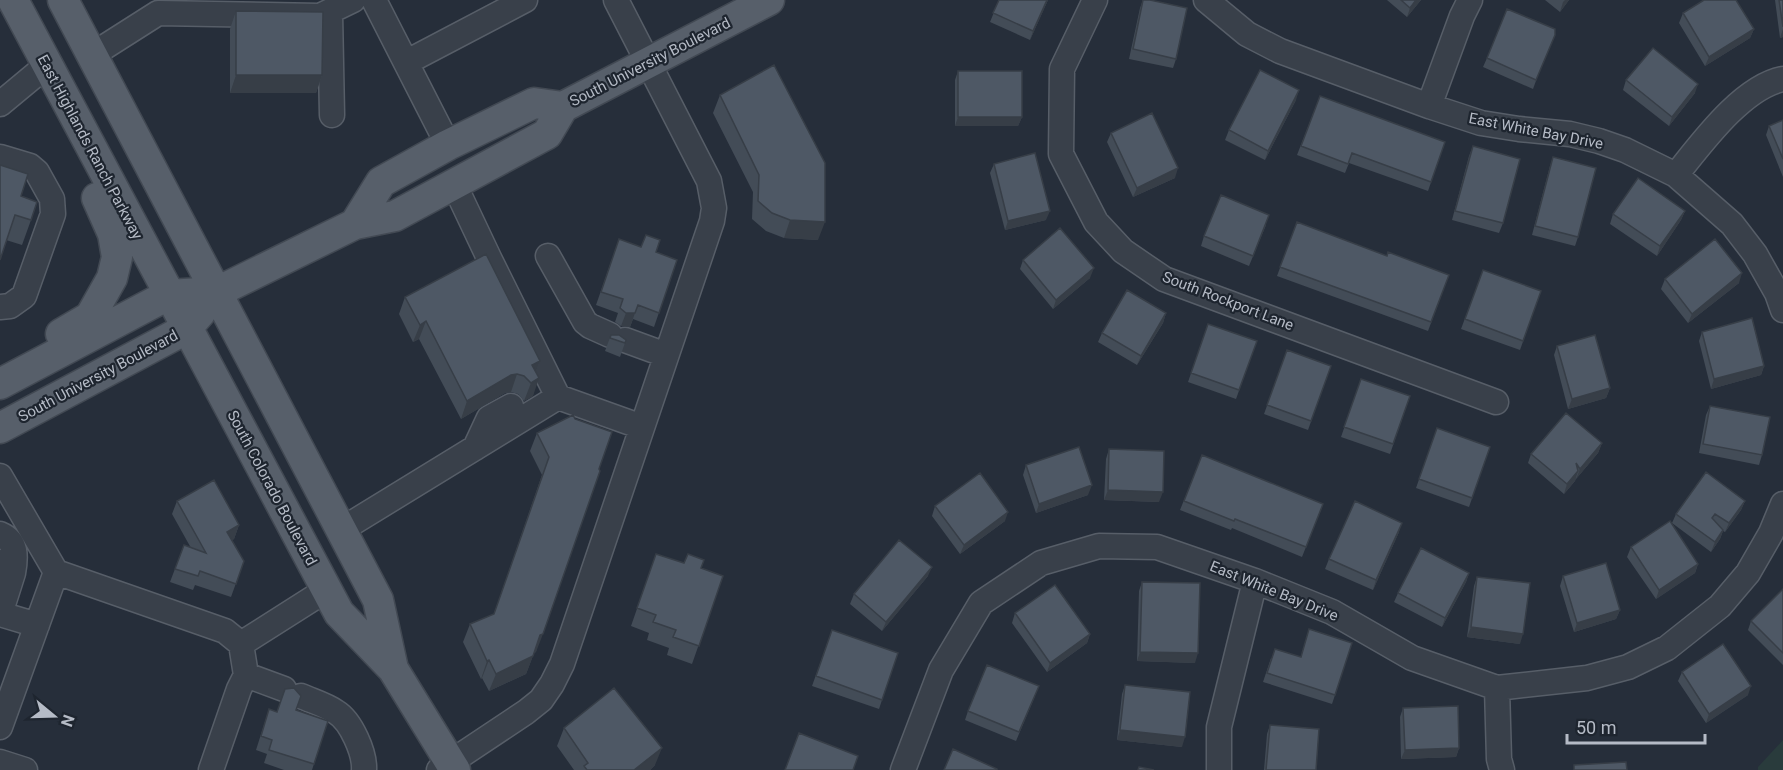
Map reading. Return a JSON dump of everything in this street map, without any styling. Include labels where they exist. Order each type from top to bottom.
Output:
[{"type":"main road","name":"East Highlands Ranch Parkway","points":[[13,0],[168,294]]},
{"type":"main road","points":[[63,0],[217,292]]},
{"type":"main road","name":"South University Boulevard","points":[[5,381],[168,294],[217,292],[355,225],[395,216],[547,134],[563,107],[769,0]]},
{"type":"main road","name":"South University Boulevard","points":[[355,225],[381,182],[448,145],[534,103],[563,107]]},
{"type":"main road","points":[[5,381],[31,353],[90,317],[112,278],[117,257],[113,234],[97,199],[83,134]]},
{"type":"main road","name":"South University Boulevard","points":[[0,428],[186,329],[217,292]]},
{"type":"main road","name":"South Colorado Boulevard","points":[[217,292],[378,600],[393,669]]},
{"type":"main road","name":"South Colorado Boulevard","points":[[168,294],[339,613],[393,669],[448,767]]},
{"type":"street","points":[[92,55],[158,13],[321,16],[353,0]]},
{"type":"street","points":[[374,0],[448,145]]},
{"type":"street","points":[[406,62],[525,0]]},
{"type":"street","points":[[448,767],[541,700],[562,664],[712,221],[714,208],[709,181],[616,0]]},
{"type":"street","name":"South Rockport Lane","points":[[1095,0],[1062,69],[1062,154],[1096,222],[1124,251],[1164,279],[1496,402]]},
{"type":"street","name":"East White Bay Drive","points":[[1206,0],[1246,34],[1280,51],[1480,123],[1570,134],[1599,141],[1625,150],[1676,175],[1732,224],[1755,254],[1777,293],[1783,310]]},
{"type":"street","points":[[1429,106],[1470,0]]},
{"type":"street","points":[[330,13],[332,115]]},
{"type":"street","points":[[0,104],[47,65]]},
{"type":"street","points":[[1676,175],[1716,126],[1751,95],[1783,79]]},
{"type":"street","points":[[0,156],[30,166],[37,172],[52,199],[53,214],[24,296],[10,306],[0,307]]},
{"type":"street","points":[[454,184],[538,395]]},
{"type":"street","points":[[548,256],[585,322],[618,338],[666,356]]},
{"type":"street","points":[[475,448],[489,418],[538,395],[642,427]]},
{"type":"street","points":[[341,530],[475,448],[538,395]]},
{"type":"street","points":[[0,476],[56,572],[225,631],[241,644],[246,675],[211,770]]},
{"type":"street","name":"East White Bay Drive","points":[[903,770],[941,670],[981,603],[1041,562],[1099,546],[1157,547],[1255,581],[1332,612],[1412,658],[1497,688],[1587,678],[1628,667],[1667,648],[1720,606],[1748,573],[1772,533],[1783,504]]},
{"type":"street","points":[[0,534],[8,538],[14,546],[7,567],[0,615],[37,626]]},
{"type":"street","points":[[0,727],[56,572]]},
{"type":"street","points":[[1219,770],[1220,727],[1255,581]]},
{"type":"street","points":[[241,644],[326,590]]},
{"type":"street","points":[[246,675],[338,712],[358,741],[364,760],[364,770]]},
{"type":"street","points":[[1497,688],[1499,759],[1502,770]]},
{"type":"street","points":[[0,762],[25,770]]},
{"type":"shaded area","points":[[1783,740],[1783,770],[1758,770],[1758,767]]},
{"type":"building","points":[[999,0],[1047,0],[1033,31],[993,13]]},
{"type":"building","points":[[1143,0],[1187,8],[1176,59],[1133,49]]},
{"type":"building","points":[[1401,0],[1416,0],[1410,8]]},
{"type":"building","points":[[1704,0],[1736,0],[1754,29],[1709,57],[1683,13]]},
{"type":"building","points":[[1779,0],[1783,0],[1783,27]]},
{"type":"building","points":[[1507,9],[1555,29],[1555,35],[1536,80],[1487,58]]},
{"type":"building","points":[[236,11],[323,12],[322,75],[236,75]]},
{"type":"building","points":[[1653,48],[1698,84],[1672,117],[1626,80]]},
{"type":"building","points":[[774,65],[825,163],[825,222],[790,220],[772,213],[758,201],[759,175],[720,95]]},
{"type":"building","points":[[1260,70],[1299,90],[1268,151],[1229,130]]},
{"type":"building","points":[[958,71],[1022,71],[1022,117],[958,117]]},
{"type":"building","points":[[1320,96],[1445,142],[1431,182],[1352,153],[1348,164],[1301,146]]},
{"type":"building","points":[[1152,113],[1178,168],[1137,188],[1111,133]]},
{"type":"building","points":[[1783,120],[1783,159],[1769,126]]},
{"type":"building","points":[[1473,146],[1520,159],[1503,223],[1455,211]]},
{"type":"building","points":[[1035,153],[1050,211],[1008,221],[994,164]]},
{"type":"building","points":[[1553,157],[1596,168],[1578,237],[1535,226]]},
{"type":"building","points":[[0,165],[28,174],[21,196],[37,202],[31,220],[15,215],[0,260]]},
{"type":"building","points":[[1638,178],[1685,211],[1660,246],[1613,214]]},
{"type":"building","points":[[1221,195],[1269,215],[1253,256],[1204,236]]},
{"type":"building","points":[[1297,222],[1387,256],[1388,252],[1449,275],[1431,322],[1280,267]]},
{"type":"building","points":[[1060,228],[1094,268],[1056,300],[1023,260]]},
{"type":"building","points":[[646,235],[660,240],[656,252],[677,260],[659,313],[638,305],[635,313],[626,313],[620,308],[623,299],[601,292],[619,239],[641,247]]},
{"type":"building","points":[[1715,239],[1742,273],[1692,314],[1665,279]]},
{"type":"building","points":[[486,254],[540,361],[532,365],[539,378],[531,383],[524,376],[511,375],[467,401],[426,321],[420,325],[405,297]]},
{"type":"building","points":[[1483,270],[1541,291],[1523,341],[1465,319]]},
{"type":"building","points":[[1127,290],[1166,313],[1141,356],[1102,333]]},
{"type":"building","points":[[1752,318],[1764,366],[1714,379],[1702,332]]},
{"type":"building","points":[[1208,324],[1257,341],[1239,390],[1191,373]]},
{"type":"building","points":[[611,335],[619,335],[626,340],[625,343],[610,338]]},
{"type":"building","points":[[1595,335],[1610,388],[1572,399],[1557,346]]},
{"type":"building","points":[[1287,350],[1331,366],[1311,421],[1267,405]]},
{"type":"building","points":[[1361,379],[1410,396],[1393,444],[1344,427]]},
{"type":"building","points":[[1710,406],[1770,417],[1762,455],[1703,444]]},
{"type":"building","points":[[1566,413],[1602,443],[1580,469],[1576,463],[1578,471],[1567,484],[1531,454]]},
{"type":"building","points":[[573,415],[575,419],[612,432],[543,634],[540,635],[533,656],[496,674],[489,660],[487,661],[470,624],[494,614],[549,457],[537,433]]},
{"type":"building","points":[[1437,428],[1490,447],[1472,498],[1419,479]]},
{"type":"building","points":[[1079,447],[1092,485],[1039,504],[1026,465]]},
{"type":"building","points":[[1109,449],[1164,451],[1163,492],[1108,490]]},
{"type":"building","points":[[1202,455],[1323,504],[1306,547],[1184,501]]},
{"type":"building","points":[[1706,472],[1745,501],[1729,523],[1715,514],[1712,518],[1723,530],[1715,542],[1676,514]]},
{"type":"building","points":[[980,473],[1008,512],[964,545],[935,506]]},
{"type":"building","points":[[214,480],[239,525],[227,532],[244,561],[236,584],[200,571],[198,576],[175,569],[184,545],[206,553],[177,501]]},
{"type":"building","points":[[1355,501],[1402,523],[1376,580],[1329,559]]},
{"type":"building","points":[[1670,521],[1698,564],[1659,590],[1631,547]]},
{"type":"building","points":[[899,540],[932,567],[886,622],[854,594]]},
{"type":"building","points":[[1421,548],[1469,573],[1445,618],[1398,593]]},
{"type":"building","points":[[656,554],[684,563],[688,554],[704,560],[701,568],[723,576],[699,646],[673,637],[676,630],[653,622],[656,615],[637,608]]},
{"type":"building","points":[[1606,563],[1620,610],[1577,623],[1563,576]]},
{"type":"building","points":[[1477,577],[1530,583],[1523,634],[1471,627]]},
{"type":"building","points":[[1142,582],[1200,583],[1198,653],[1140,652]]},
{"type":"building","points":[[1055,585],[1090,634],[1050,663],[1015,613]]},
{"type":"building","points":[[1783,589],[1783,653],[1751,621]]},
{"type":"building","points":[[1309,629],[1352,643],[1335,695],[1267,673],[1275,649],[1301,657]]},
{"type":"building","points":[[832,630],[898,653],[882,700],[816,676]]},
{"type":"building","points":[[1723,644],[1751,686],[1709,714],[1682,672]]},
{"type":"building","points":[[987,665],[1039,686],[1019,732],[968,711]]},
{"type":"building","points":[[1125,685],[1190,692],[1185,737],[1120,730]]},
{"type":"building","points":[[294,688],[301,696],[296,710],[328,721],[314,764],[269,750],[272,740],[261,736],[269,709],[277,712],[285,689]]},
{"type":"building","points":[[614,688],[662,748],[634,770],[587,770],[584,766],[588,763],[564,728]]},
{"type":"building","points":[[1458,706],[1459,748],[1405,750],[1403,708]]},
{"type":"building","points":[[1270,725],[1319,729],[1316,770],[1266,770]]},
{"type":"building","points":[[799,733],[858,756],[853,770],[785,770]]},
{"type":"building","points":[[953,749],[997,769],[997,770],[944,770]]},
{"type":"building","points":[[1626,762],[1627,770],[1574,770],[1574,765]]},
{"type":"building","points":[[1139,767],[1154,770],[1138,770]]}]
